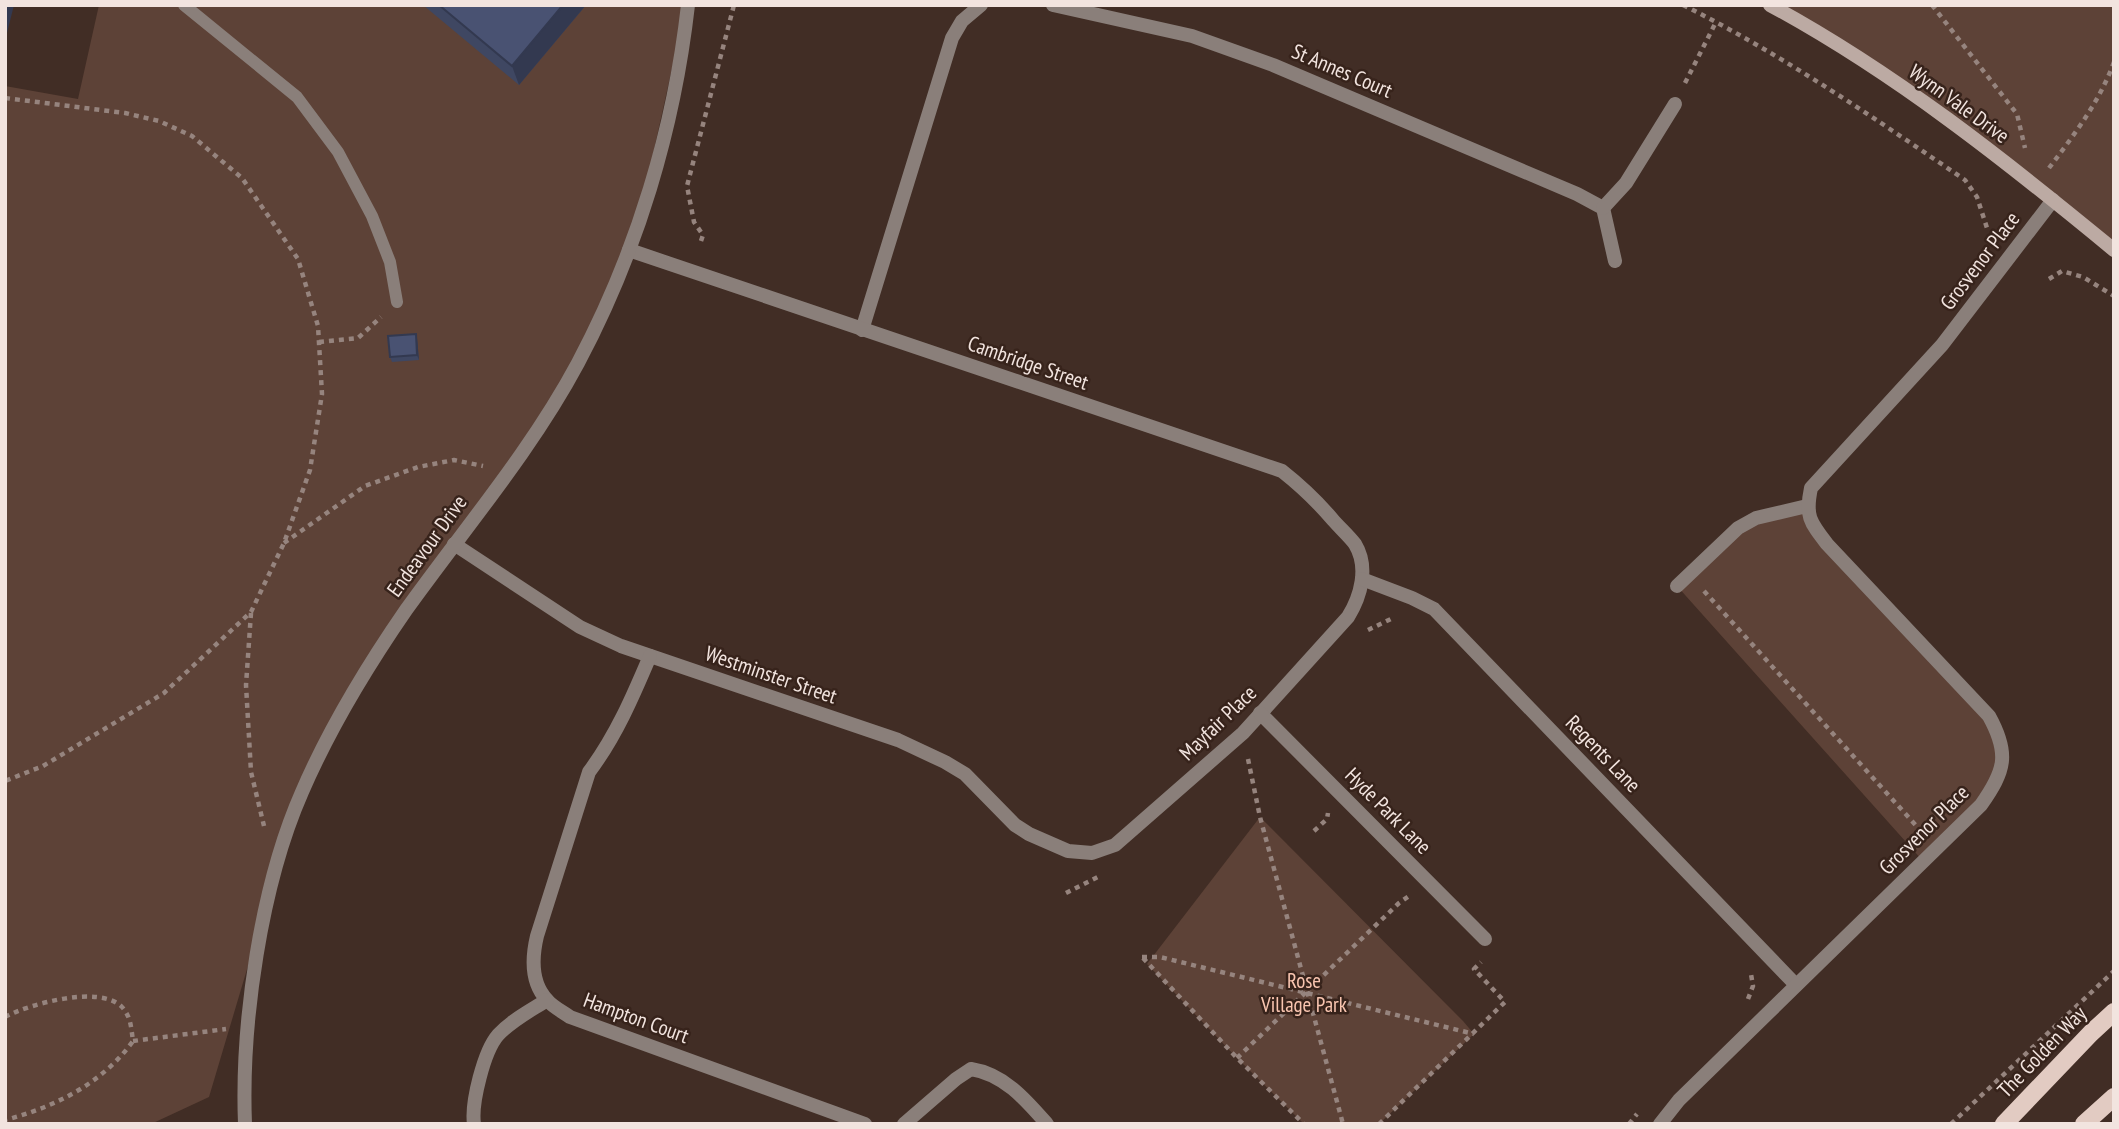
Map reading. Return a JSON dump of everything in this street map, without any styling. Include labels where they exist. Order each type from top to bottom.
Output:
[{"type":"main road","name":"Wynn Vale Drive","points":[[1770,5],[1840,46],[1934,109],[2114,250]]},
{"type":"main road","name":"The Golden Way","points":[[2004,1124],[2114,1012]]},
{"type":"main road","points":[[2084,1124],[2114,1097]]},
{"type":"street","name":"Endeavour Drive","points":[[245,1124],[253,980],[264,915],[300,794],[347,700],[393,629],[530,442],[577,364],[611,295],[652,183],[670,109],[688,5]]},
{"type":"street","points":[[862,330],[952,38],[962,21],[981,5]]},
{"type":"street","name":"St Annes Court","points":[[1053,5],[1192,36],[1273,65],[1577,194],[1603,208]]},
{"type":"street","points":[[1615,261],[1603,208],[1626,183],[1675,104]]},
{"type":"street","name":"Grosvenor Place","points":[[1660,1124],[1679,1100],[1981,805],[1997,782],[2003,760],[2002,747],[1989,716],[1827,544],[1811,524],[1807,506],[1811,488],[1942,345],[2053,200]]},
{"type":"street","name":"Cambridge Street","points":[[629,250],[1282,471],[1310,494],[1355,545],[1361,557],[1363,579]]},
{"type":"street","points":[[1677,586],[1738,528],[1756,518],[1807,506]]},
{"type":"street","name":"Westminster Street","points":[[454,544],[580,627],[650,656],[898,740],[926,752],[965,774],[1016,825],[1029,834],[1068,851]]},
{"type":"street","name":"Mayfair Place","points":[[1068,851],[1092,853],[1115,845],[1243,733],[1348,617],[1357,602],[1363,579]]},
{"type":"street","name":"Regents Lane","points":[[1363,579],[1434,609],[1796,985]]},
{"type":"street","points":[[474,1124],[473,1100],[496,1037],[513,1021],[547,1000],[537,983],[532,957],[537,936],[589,772],[604,752],[626,712],[650,656]]},
{"type":"street","name":"Hyde Park Lane","points":[[1260,713],[1485,939]]},
{"type":"street","name":"Hampton Court","points":[[547,1000],[570,1017],[865,1124]]},
{"type":"street","points":[[904,1124],[971,1069],[986,1071],[1006,1082],[1047,1124]]},
{"type":"lane","points":[[184,5],[297,97],[338,152],[372,216],[390,262],[397,302]]},
{"type":"path","points":[[701,241],[703,235],[694,222],[687,186],[734,5]]},
{"type":"path","points":[[1683,5],[1832,89],[1965,180],[1977,197],[1987,228]]},
{"type":"path","points":[[1932,5],[2017,114],[2035,186]]},
{"type":"path","points":[[1675,104],[1716,22]]},
{"type":"path","points":[[2035,186],[2081,126],[2114,62]]},
{"type":"path","points":[[5,98],[125,113],[159,121],[192,136],[242,178],[298,259],[318,326],[322,394],[310,470],[284,543],[251,612],[164,694],[43,766],[5,780]]},
{"type":"path","points":[[2049,279],[2062,271],[2083,277],[2114,296]]},
{"type":"path","points":[[319,342],[358,338],[397,302]]},
{"type":"path","points":[[284,543],[365,486],[418,467],[454,460],[508,471]]},
{"type":"path","points":[[1689,575],[1937,848]]},
{"type":"path","points":[[251,612],[246,685],[251,772],[261,821],[280,854]]},
{"type":"path","points":[[1364,633],[1390,617],[1403,615]]},
{"type":"path","points":[[1243,733],[1260,817],[1343,1124]]},
{"type":"path","points":[[1314,831],[1327,819],[1331,803]]},
{"type":"path","points":[[1066,893],[1106,871]]},
{"type":"path","points":[[1237,1058],[1387,916]]},
{"type":"path","points":[[1379,1124],[1505,1002],[1474,969],[1487,956]]},
{"type":"path","points":[[1304,1124],[1237,1058],[1142,957],[1160,957],[1474,1034]]},
{"type":"path","points":[[1951,1124],[2114,971]]},
{"type":"path","points":[[1741,1007],[1753,986],[1751,972]]},
{"type":"path","points":[[5,1017],[21,1009],[70,998],[99,998],[119,1004],[130,1017],[133,1041],[119,1060],[90,1084],[52,1104],[5,1120]]},
{"type":"path","points":[[133,1041],[217,1032],[249,1023]]},
{"type":"green space","points":[[99,5],[686,5],[636,231],[565,385],[374,656],[295,808],[209,1097],[151,1124],[5,1124],[5,86],[78,99]]},
{"type":"green space","points":[[1763,5],[2114,5],[2114,251],[1827,38]]},
{"type":"green space","points":[[1807,506],[1811,524],[2000,738],[1997,782],[1923,861],[1677,586],[1750,521]]},
{"type":"green space","name":"Rose Village Park","points":[[1260,817],[1474,1034],[1379,1124],[1304,1124],[1147,964]]},
{"type":"building","points":[[439,5],[563,5],[512,66]]},
{"type":"building","points":[[416,334],[417,355],[390,357],[388,336]]}]
